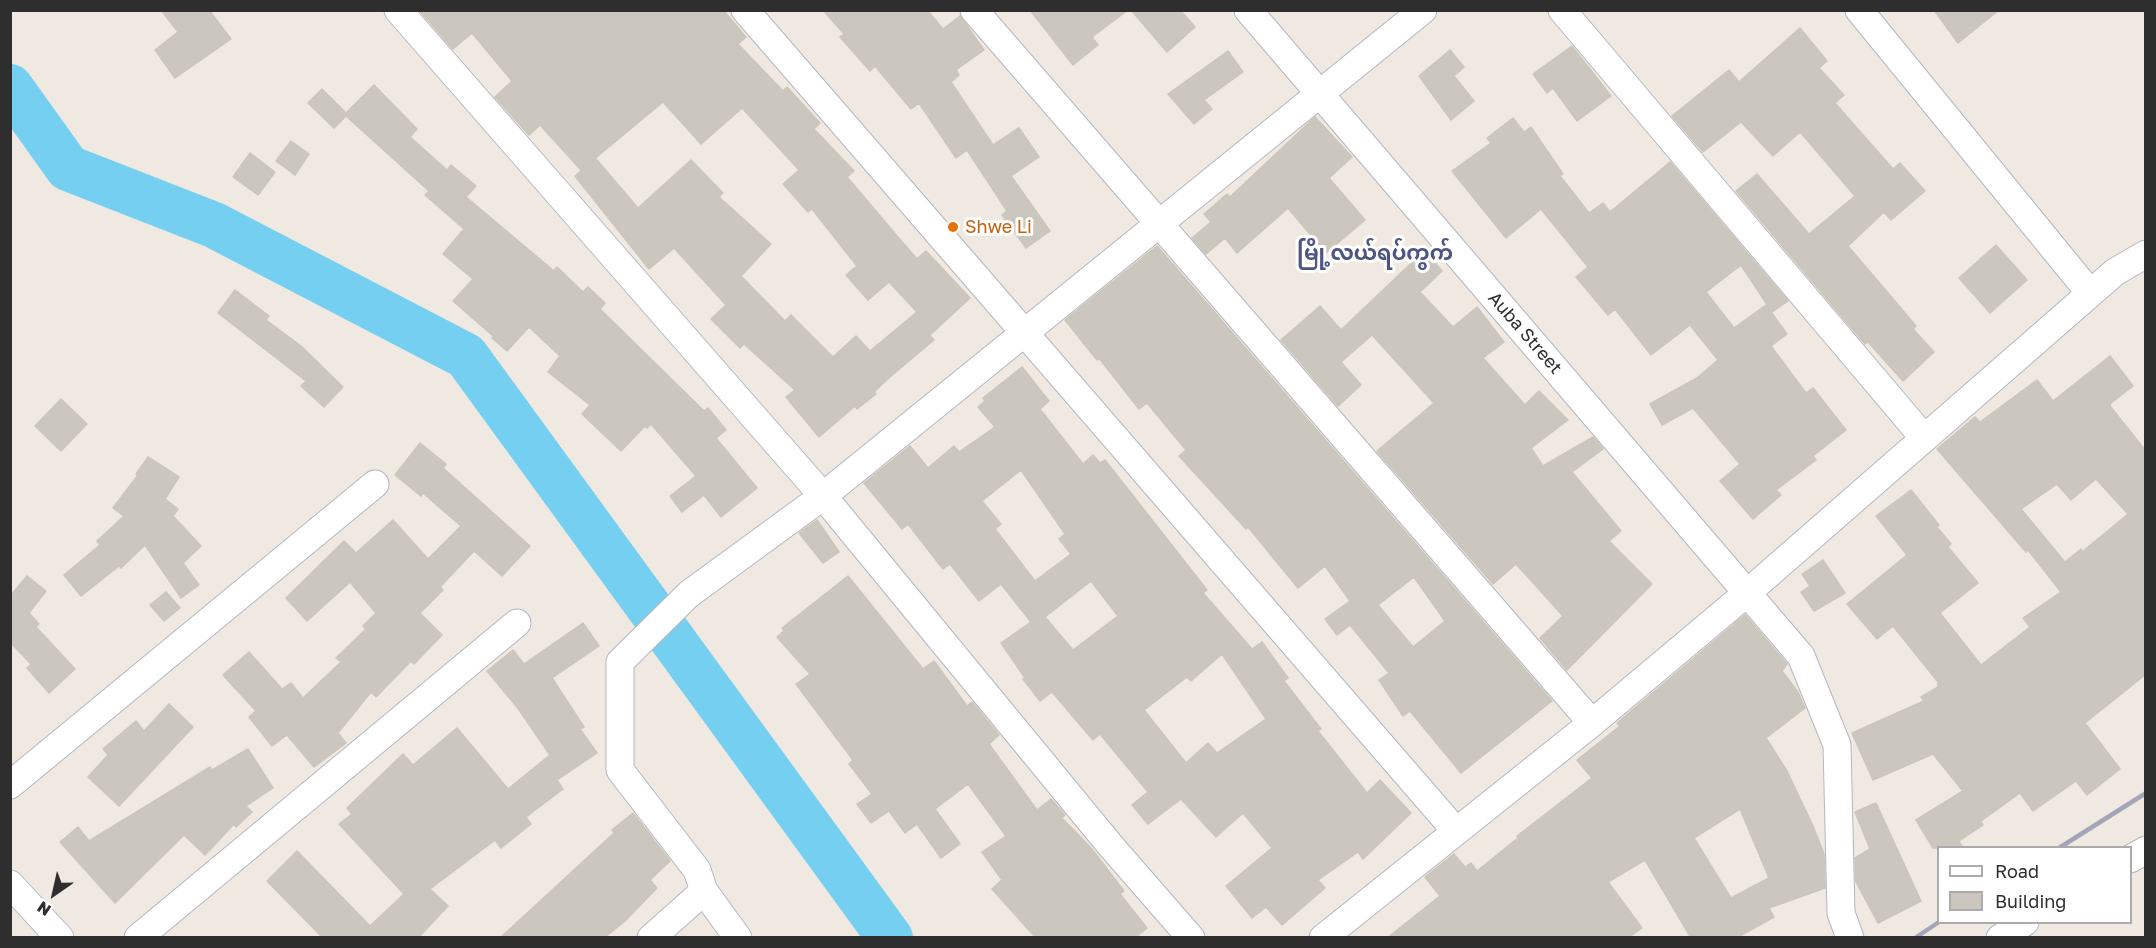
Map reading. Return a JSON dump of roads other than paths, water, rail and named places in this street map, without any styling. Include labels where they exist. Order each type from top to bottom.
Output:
[{"type":"street","points":[[398,10],[823,496],[1110,845],[1191,938]]},
{"type":"street","points":[[745,10],[1455,830]]},
{"type":"street","points":[[975,10],[1592,723]]},
{"type":"street","name":"Auba Street","points":[[1248,10],[1801,656],[1837,745],[1841,913],[1850,938]]},
{"type":"street","points":[[738,938],[704,891],[697,870],[620,770],[620,663],[689,594],[823,496],[1423,10]]},
{"type":"street","points":[[1562,10],[1924,438]]},
{"type":"street","points":[[1859,10],[2090,293]]},
{"type":"street","points":[[1323,938],[1455,830],[1592,723],[1747,593],[2090,293],[2115,272],[2145,254]]},
{"type":"street","points":[[10,785],[375,484]]},
{"type":"street","points":[[138,938],[517,623]]},
{"type":"street","points":[[2132,858],[2145,850]]},
{"type":"street","points":[[10,884],[60,938]]},
{"type":"street","points":[[651,938],[704,891]]},
{"type":"street","points":[[2000,938],[2022,924]]},
{"type":"waterway","points":[[10,87],[68,168],[214,225],[466,356],[890,938]]},
{"type":"railway","points":[[2062,846],[2146,793]]},
{"type":"railway","points":[[1915,938],[1937,923]]},
{"type":"place","name":"Shwe Li","points":[[953,227]]},
{"type":"district","name":"မြို့လယ်ရပ်ကွက်","points":[[1375,253]]}]
